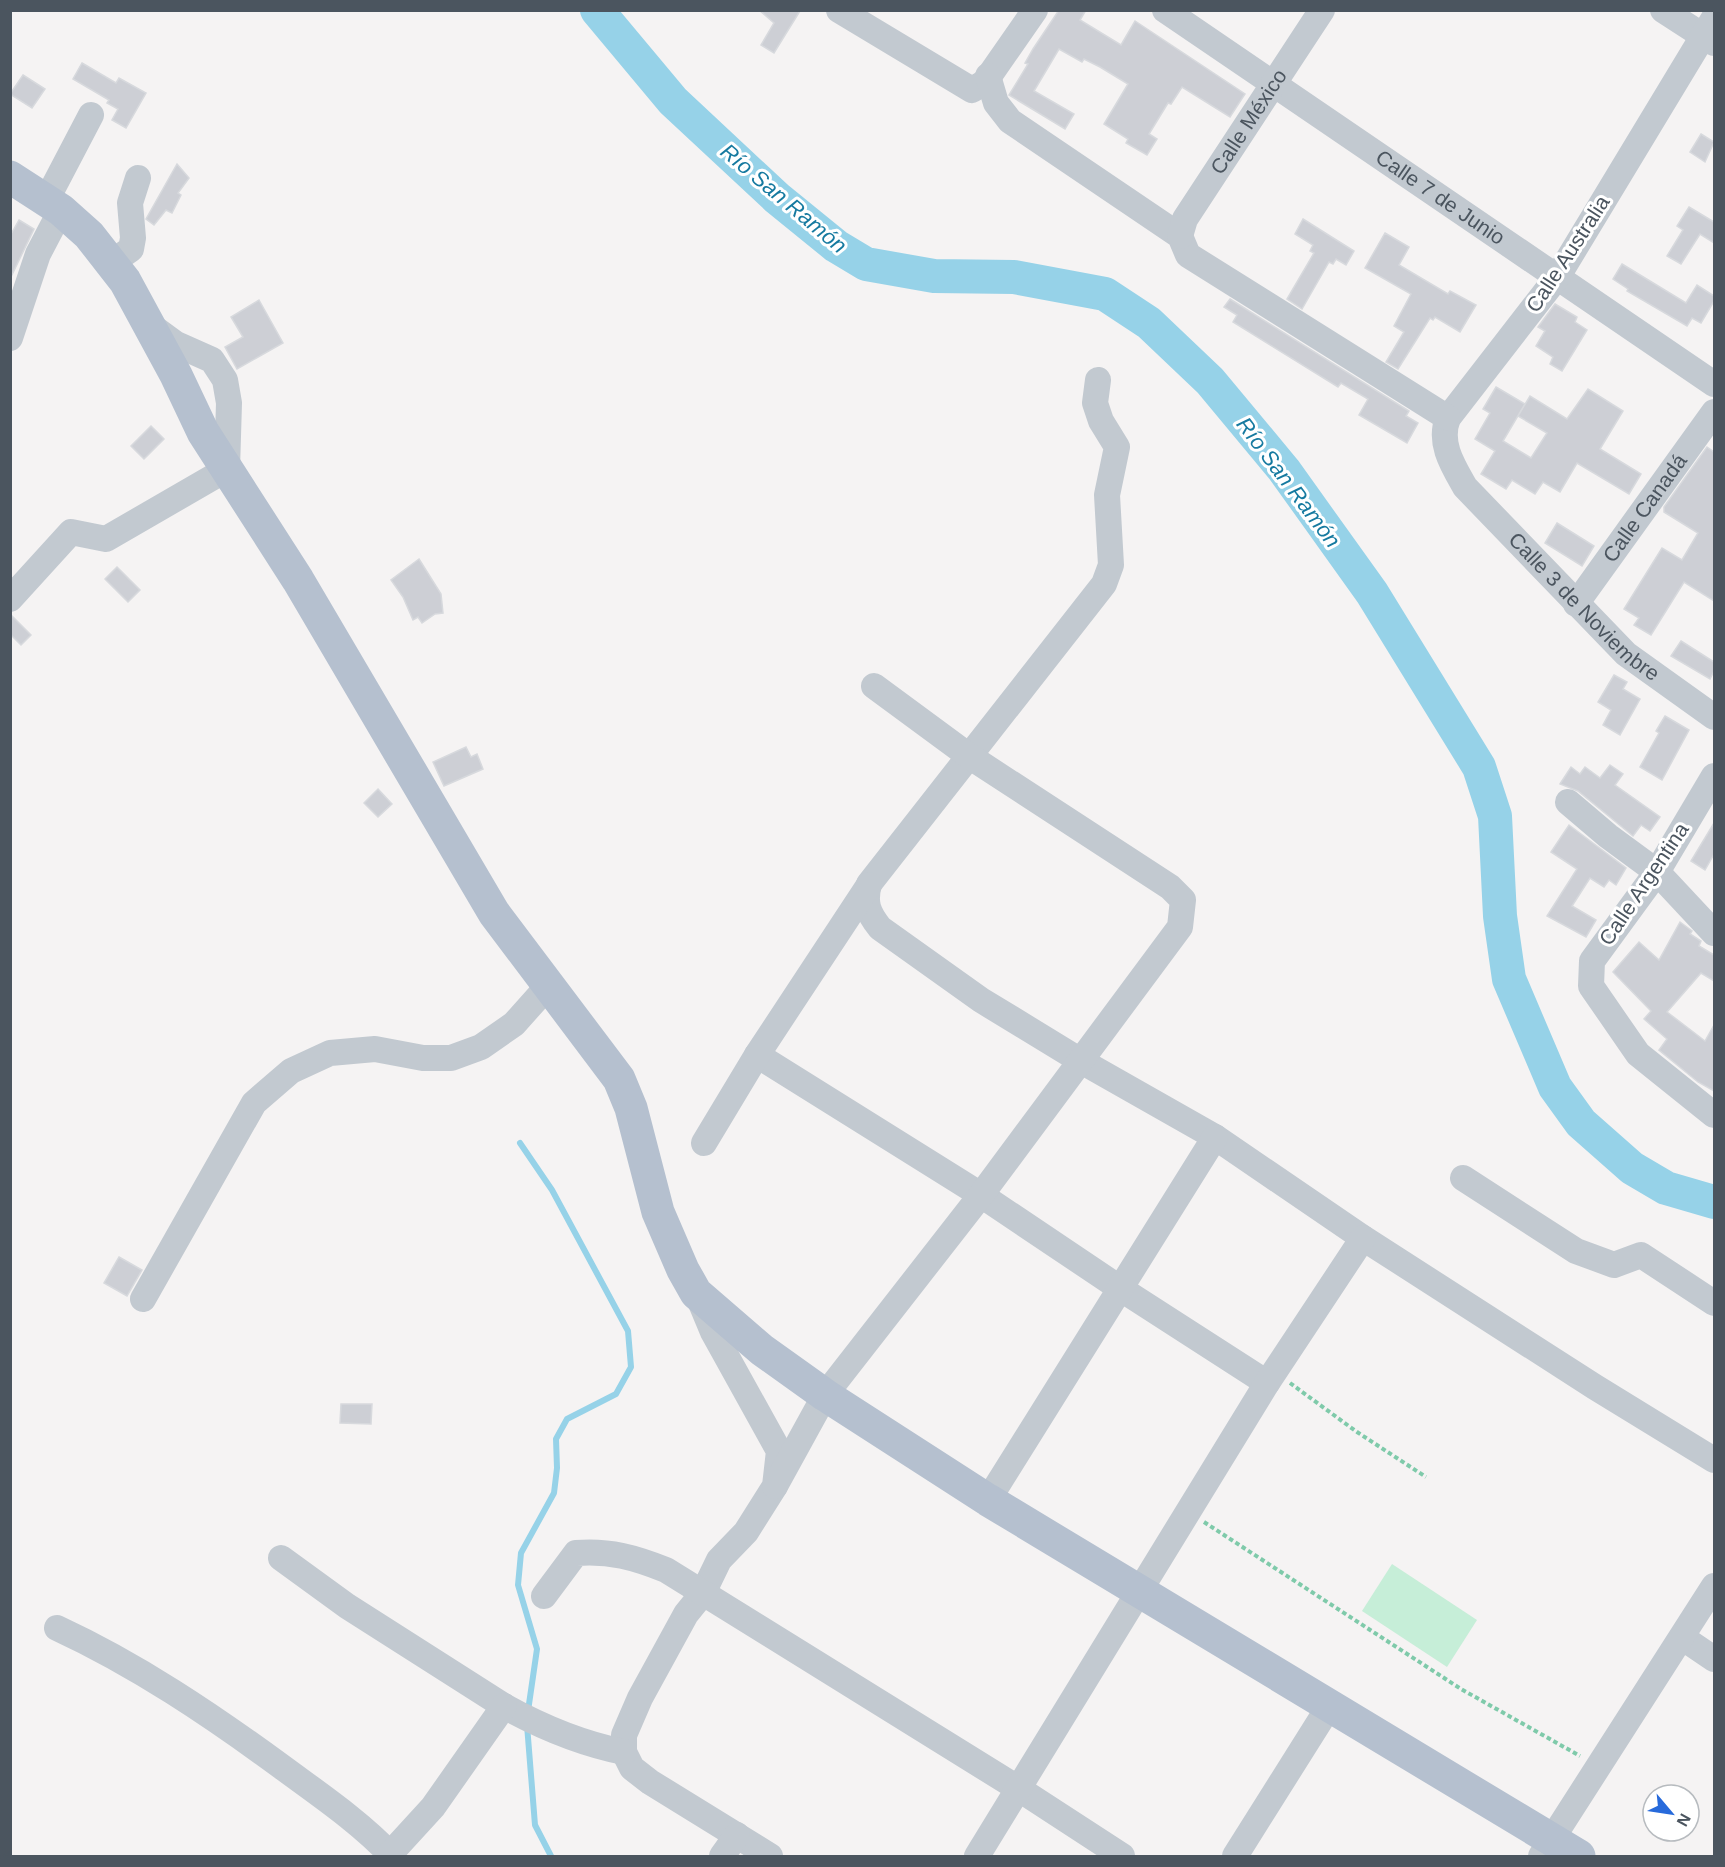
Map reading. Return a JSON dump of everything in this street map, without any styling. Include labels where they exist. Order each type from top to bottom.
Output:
[{"type":"main road","points":[[10,177],[53,205],[89,235],[125,280],[203,432],[298,580],[494,913],[619,1079],[631,1108],[658,1212],[696,1293],[762,1350],[825,1395],[988,1500],[1329,1704],[1546,1848],[1579,1857]]},
{"type":"street","points":[[839,10],[972,90],[979,87],[988,76],[1035,10]]},
{"type":"street","name":"Calle 7 de Junio","points":[[1165,10],[1714,384]]},
{"type":"street","name":"Calle México","points":[[1180,236],[1185,219],[1322,10]]},
{"type":"street","points":[[1663,10],[1711,32]]},
{"type":"street","name":"Calle Australia","points":[[1448,418],[1558,276],[1711,32]]},
{"type":"street","points":[[988,76],[996,103],[1010,121],[1180,236],[1188,255],[1448,418]]},
{"type":"street","points":[[10,338],[53,205],[91,115]]},
{"type":"street","points":[[111,263],[131,249],[133,238],[130,203],[138,178]]},
{"type":"street","points":[[704,1143],[757,1055],[869,884],[1104,584],[1111,565],[1107,495],[1117,447],[1101,421],[1095,403],[1098,381]]},
{"type":"street","name":"Calle Canadá","points":[[1576,604],[1714,412]]},
{"type":"street","name":"Calle 3 de Noviembre","points":[[1448,418],[1444,427],[1447,454],[1465,487],[1626,654],[1714,717]]},
{"type":"street","points":[[10,599],[70,532],[106,539],[227,469]]},
{"type":"street","points":[[770,1857],[650,1782],[632,1768],[624,1752],[624,1735],[640,1698],[686,1614],[703,1593],[719,1560],[746,1532],[776,1486],[825,1395],[981,1194],[1180,927],[1183,900],[1170,887],[969,756],[874,686]]},
{"type":"street","name":"Calle Argentina","points":[[1714,776],[1657,873],[1592,961],[1590,986],[1638,1054],[1714,1115]]},
{"type":"street","points":[[1568,802],[1657,873],[1714,933]]},
{"type":"street","points":[[869,884],[865,899],[869,914],[880,928],[981,1000],[1081,1061],[1215,1137],[1363,1238],[1595,1387],[1714,1460]]},
{"type":"street","points":[[143,1299],[254,1103],[291,1071],[330,1053],[375,1049],[423,1058],[451,1058],[481,1047],[514,1024],[548,986]]},
{"type":"street","points":[[757,1055],[981,1194],[1120,1289],[1271,1378]]},
{"type":"street","points":[[988,1500],[1215,1137]]},
{"type":"street","points":[[1463,1178],[1576,1251],[1614,1265],[1641,1255],[1714,1303]]},
{"type":"street","points":[[977,1857],[1271,1378],[1363,1238]]},
{"type":"street","points":[[696,1293],[713,1332],[779,1451],[776,1486]]},
{"type":"street","points":[[544,1596],[576,1553],[594,1551],[633,1556],[666,1570],[1019,1789],[1122,1857]]},
{"type":"street","points":[[281,1558],[367,1619],[526,1719],[592,1745],[624,1752]]},
{"type":"street","points":[[1546,1848],[1683,1638],[1714,1586]]},
{"type":"street","points":[[57,1628],[149,1676],[250,1743],[321,1795],[391,1855],[433,1807],[504,1706]]},
{"type":"street","points":[[1683,1638],[1714,1659]]},
{"type":"street","points":[[1235,1857],[1329,1704]]},
{"type":"street","points":[[722,1857],[737,1835]]},
{"type":"path","points":[[1271,1378],[1426,1477]]},
{"type":"path","points":[[1189,1512],[1461,1689],[1598,1767]]},
{"type":"green space","points":[[1392,1564],[1477,1620],[1447,1667],[1362,1611]]},
{"type":"building","points":[[759,10],[800,11],[774,53],[761,45],[774,23]]},
{"type":"building","points":[[1059,10],[1086,10],[1080,20],[1121,45],[1135,21],[1245,94],[1230,117],[1182,87],[1171,104],[1168,103],[1149,134],[1157,139],[1147,155],[1126,143],[1128,139],[1104,124],[1128,84],[1100,67],[1084,59],[1082,62],[1059,49],[1034,91],[1074,114],[1065,129],[1009,95],[1028,64],[1025,63],[1033,49]]},
{"type":"building","points":[[82,63],[116,83],[119,78],[146,93],[126,128],[112,120],[118,109],[107,103],[109,100],[73,79]]},
{"type":"building","points":[[23,75],[45,89],[32,108],[10,94]]},
{"type":"building","points":[[1701,134],[1714,142],[1705,162],[1690,152]]},
{"type":"building","points":[[177,164],[189,178],[178,193],[181,195],[172,213],[166,210],[154,225],[146,219]]},
{"type":"building","points":[[1689,207],[1714,222],[1714,243],[1700,234],[1681,264],[1667,256],[1683,230],[1677,226]]},
{"type":"building","points":[[1303,219],[1354,251],[1346,265],[1336,259],[1333,264],[1329,262],[1302,309],[1287,299],[1314,253],[1310,251],[1313,245],[1295,234]]},
{"type":"building","points":[[19,220],[34,229],[10,279],[10,236]]},
{"type":"building","points":[[1385,233],[1409,247],[1399,265],[1448,294],[1450,291],[1476,305],[1460,332],[1435,317],[1433,320],[1430,318],[1398,369],[1386,362],[1404,332],[1394,326],[1411,294],[1365,268]]},
{"type":"building","points":[[1622,264],[1686,303],[1697,285],[1714,296],[1714,301],[1701,323],[1692,318],[1687,326],[1627,291],[1628,289],[1613,279]]},
{"type":"building","points":[[1230,299],[1409,411],[1406,416],[1418,423],[1407,443],[1359,415],[1368,399],[1341,383],[1338,387],[1233,322],[1237,315],[1224,307]]},
{"type":"building","points":[[259,300],[283,343],[237,369],[225,347],[243,337],[231,317]]},
{"type":"building","points":[[1555,304],[1577,317],[1575,322],[1587,330],[1562,371],[1550,364],[1553,357],[1536,346],[1545,331],[1538,327]]},
{"type":"building","points":[[1496,387],[1525,404],[1503,441],[1531,458],[1547,433],[1518,416],[1530,396],[1567,419],[1588,389],[1623,411],[1600,449],[1641,474],[1629,494],[1577,463],[1560,492],[1543,482],[1535,494],[1512,480],[1506,489],[1481,474],[1495,451],[1475,439],[1490,413],[1483,409]]},
{"type":"building","points":[[151,426],[164,439],[144,459],[131,446]]},
{"type":"building","points":[[1707,447],[1714,452],[1714,601],[1684,582],[1651,635],[1634,625],[1639,618],[1624,609],[1662,548],[1682,560],[1698,533],[1664,512],[1664,507]]},
{"type":"building","points":[[1557,523],[1594,546],[1582,566],[1545,543]]},
{"type":"building","points":[[419,559],[441,594],[443,613],[435,614],[422,623],[418,617],[413,620],[403,597],[391,580]]},
{"type":"building","points":[[117,567],[140,590],[128,602],[105,579]]},
{"type":"building","points":[[10,614],[31,635],[21,645],[10,634]]},
{"type":"building","points":[[1681,641],[1714,662],[1714,671],[1710,679],[1671,656]]},
{"type":"building","points":[[1614,675],[1627,682],[1623,689],[1640,699],[1620,735],[1603,725],[1611,710],[1598,702]]},
{"type":"building","points":[[1665,716],[1689,730],[1662,780],[1640,767],[1659,733],[1656,731]]},
{"type":"building","points":[[466,747],[471,757],[477,754],[483,769],[444,786],[433,762]]},
{"type":"building","points":[[1610,765],[1623,774],[1615,785],[1660,817],[1650,831],[1641,825],[1633,836],[1578,791],[1560,784],[1571,767],[1580,774],[1585,767],[1600,778]]},
{"type":"building","points":[[378,789],[392,804],[378,817],[364,803]]},
{"type":"building","points":[[1714,823],[1714,854],[1705,870],[1691,861]]},
{"type":"building","points":[[1569,825],[1626,868],[1616,885],[1609,880],[1604,887],[1590,878],[1572,906],[1596,920],[1586,937],[1547,916],[1577,869],[1551,852]]},
{"type":"building","points":[[1680,922],[1692,931],[1690,934],[1701,941],[1699,946],[1714,955],[1714,981],[1701,973],[1667,1012],[1705,1041],[1714,1025],[1714,1091],[1698,1082],[1659,1050],[1667,1039],[1644,1019],[1651,1011],[1613,972],[1639,942],[1659,960]]},
{"type":"building","points":[[119,1257],[142,1270],[127,1296],[104,1283]]},
{"type":"building","points":[[341,1404],[372,1404],[371,1424],[340,1423]]},
{"type":"waterway","name":"Río San Ramón","points":[[597,10],[673,101],[777,198],[836,246],[866,264],[934,276],[1014,277],[1105,294],[1149,323],[1210,381],[1284,470],[1372,593],[1479,767],[1495,816],[1500,916],[1509,979],[1555,1087],[1581,1123],[1632,1168],[1666,1188],[1714,1202]]},
{"type":"waterway","points":[[520,1143],[552,1190],[628,1331],[631,1367],[616,1394],[567,1419],[556,1439],[557,1468],[554,1493],[521,1553],[518,1585],[537,1649],[528,1711]]},
{"type":"waterway","points":[[527,1725],[535,1825],[551,1856]]}]
